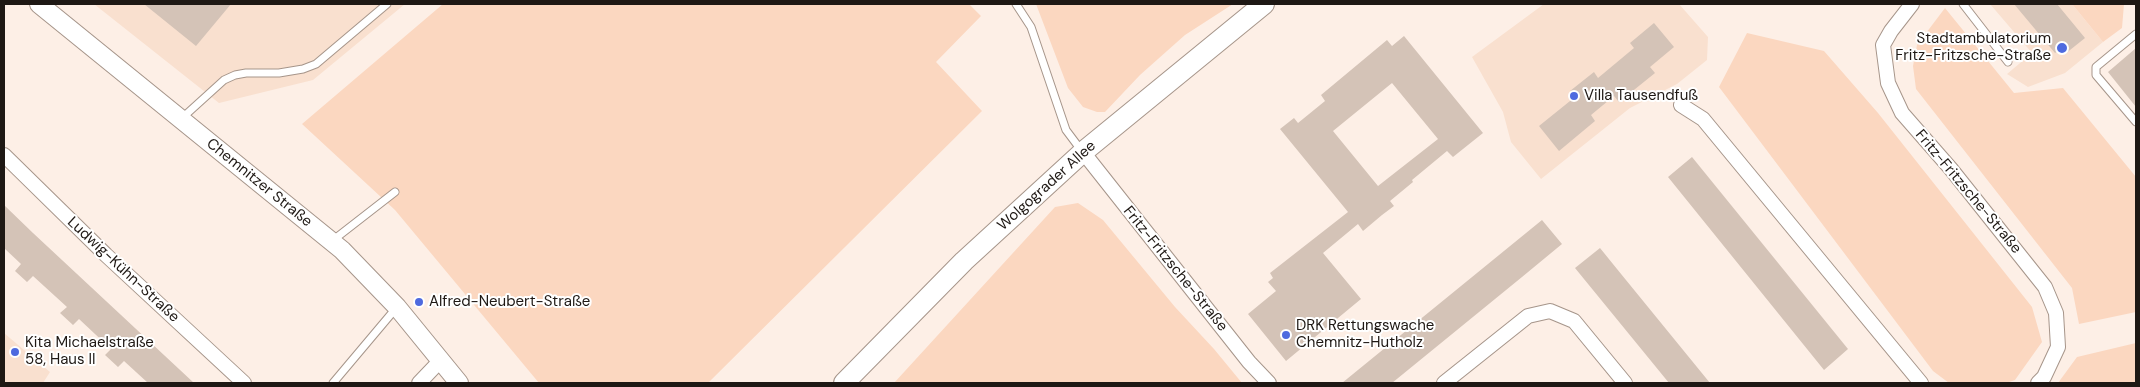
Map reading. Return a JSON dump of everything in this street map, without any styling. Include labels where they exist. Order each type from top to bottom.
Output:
[{"type":"main road","name":"Wolgograder Allee","points":[[844,383],[964,261],[1083,152],[1264,4]]},
{"type":"street","name":"Chemnitzer Straße","points":[[39,4],[332,242],[397,307],[459,383]]},
{"type":"street","name":"Fritz-Fritzsche-Straße","points":[[1912,4],[1890,31],[1883,45],[1888,83],[1902,113],[1951,169],[2045,287],[2056,313],[2058,347],[2044,377],[2038,383]]},
{"type":"street","points":[[1680,105],[1703,120],[1921,383]]},
{"type":"street","name":"Fritz-Fritzsche-Straße","points":[[1083,152],[1237,346],[1269,383]]},
{"type":"street","name":"Ludwig-Kühn-Straße","points":[[4,155],[106,255],[244,383]]},
{"type":"street","points":[[1444,383],[1528,316],[1550,311],[1574,321],[1624,383]]},
{"type":"street","points":[[420,383],[440,361]]},
{"type":"lane","points":[[180,119],[224,80],[246,73],[279,73],[303,69],[316,64],[388,4]]},
{"type":"lane","points":[[1016,4],[1030,27],[1066,130],[1083,152]]},
{"type":"lane","points":[[1963,4],[2008,62]]},
{"type":"lane","points":[[2136,34],[2096,67],[2096,75],[2136,122]]},
{"type":"lane","points":[[332,242],[395,192]]},
{"type":"lane","points":[[333,383],[397,307]]},
{"type":"shaded area","points":[[94,4],[405,4],[313,80],[219,103]]},
{"type":"shaded area","points":[[443,4],[969,4],[981,16],[936,62],[982,111],[708,383],[539,383],[395,210],[302,124]]},
{"type":"shaded area","points":[[1036,4],[1233,4],[1185,35],[1140,75],[1105,112],[1097,112],[1083,107],[1068,88]]},
{"type":"shaded area","name":"Villa Tausendfuß","points":[[1544,4],[1679,4],[1708,37],[1707,60],[1677,84],[1630,108],[1541,179],[1511,142],[1503,112],[1472,57]]},
{"type":"shaded area","name":"Stadtambulatorium Fritz-Fritzsche-Straße","points":[[1990,4],[2072,4],[2103,42],[2065,73],[2028,87],[2007,74],[2032,53]]},
{"type":"shaded area","points":[[2072,4],[2124,4],[2122,28],[2103,42]]},
{"type":"shaded area","points":[[1945,8],[2014,93],[2063,88],[2136,177],[2136,312],[2079,324],[2072,288],[1916,89],[1913,66],[1917,45]]},
{"type":"shaded area","points":[[1747,33],[1824,51],[1878,113],[2032,307],[2042,342],[2015,380],[2006,383],[1949,383],[1933,371],[1719,87]]},
{"type":"shaded area","points":[[1078,203],[1103,220],[1175,307],[1242,383],[894,383],[1055,207]]},
{"type":"shaded area","name":"Kita Michaelstraße 58, Haus II","points":[[4,333],[50,372],[43,383],[4,383]]},
{"type":"shaded area","points":[[2136,343],[2136,383],[2058,383],[2077,357]]},
{"type":"building","points":[[144,4],[231,4],[196,46]]},
{"type":"building","points":[[2014,4],[2057,4],[2085,38],[2065,54],[2061,49],[2055,53]]},
{"type":"building","points":[[1654,23],[1674,47],[1650,67],[1655,73],[1619,102],[1614,96],[1591,115],[1595,121],[1559,151],[1539,126],[1575,97],[1570,91],[1594,72],[1598,78],[1634,48],[1630,43]]},
{"type":"building","points":[[1404,36],[1483,133],[1453,157],[1447,151],[1390,201],[1394,206],[1363,231],[1358,224],[1323,253],[1361,299],[1286,361],[1248,314],[1276,291],[1268,282],[1273,278],[1270,273],[1348,212],[1280,129],[1294,118],[1298,123],[1325,101],[1321,95],[1387,40],[1392,46]],"holes":[[[1392,83],[1438,139],[1378,186],[1333,131]]]},
{"type":"building","points":[[2136,48],[2136,107],[2108,72]]},
{"type":"building","points":[[1692,157],[1848,349],[1824,370],[1668,177]]},
{"type":"building","points":[[4,205],[194,383],[148,383],[124,361],[118,367],[105,355],[111,349],[79,319],[73,325],[60,313],[67,307],[33,276],[27,282],[15,271],[21,264],[4,248]]},
{"type":"building","points":[[1542,220],[1562,244],[1392,383],[1342,383]]},
{"type":"building","points":[[1600,248],[1710,383],[1669,383],[1575,268]]},
{"type":"place","name":"Stadtambulatorium Fritz-Fritzsche-Straße","points":[[2062,48]]},
{"type":"place","name":"Villa Tausendfuß","points":[[1574,96]]},
{"type":"place","name":"Alfred-Neubert-Straße","points":[[419,302]]},
{"type":"place","name":"DRK Rettungswache Chemnitz-Hutholz","points":[[1286,335]]},
{"type":"place","name":"Kita Michaelstraße 58, Haus II","points":[[15,352]]}]
